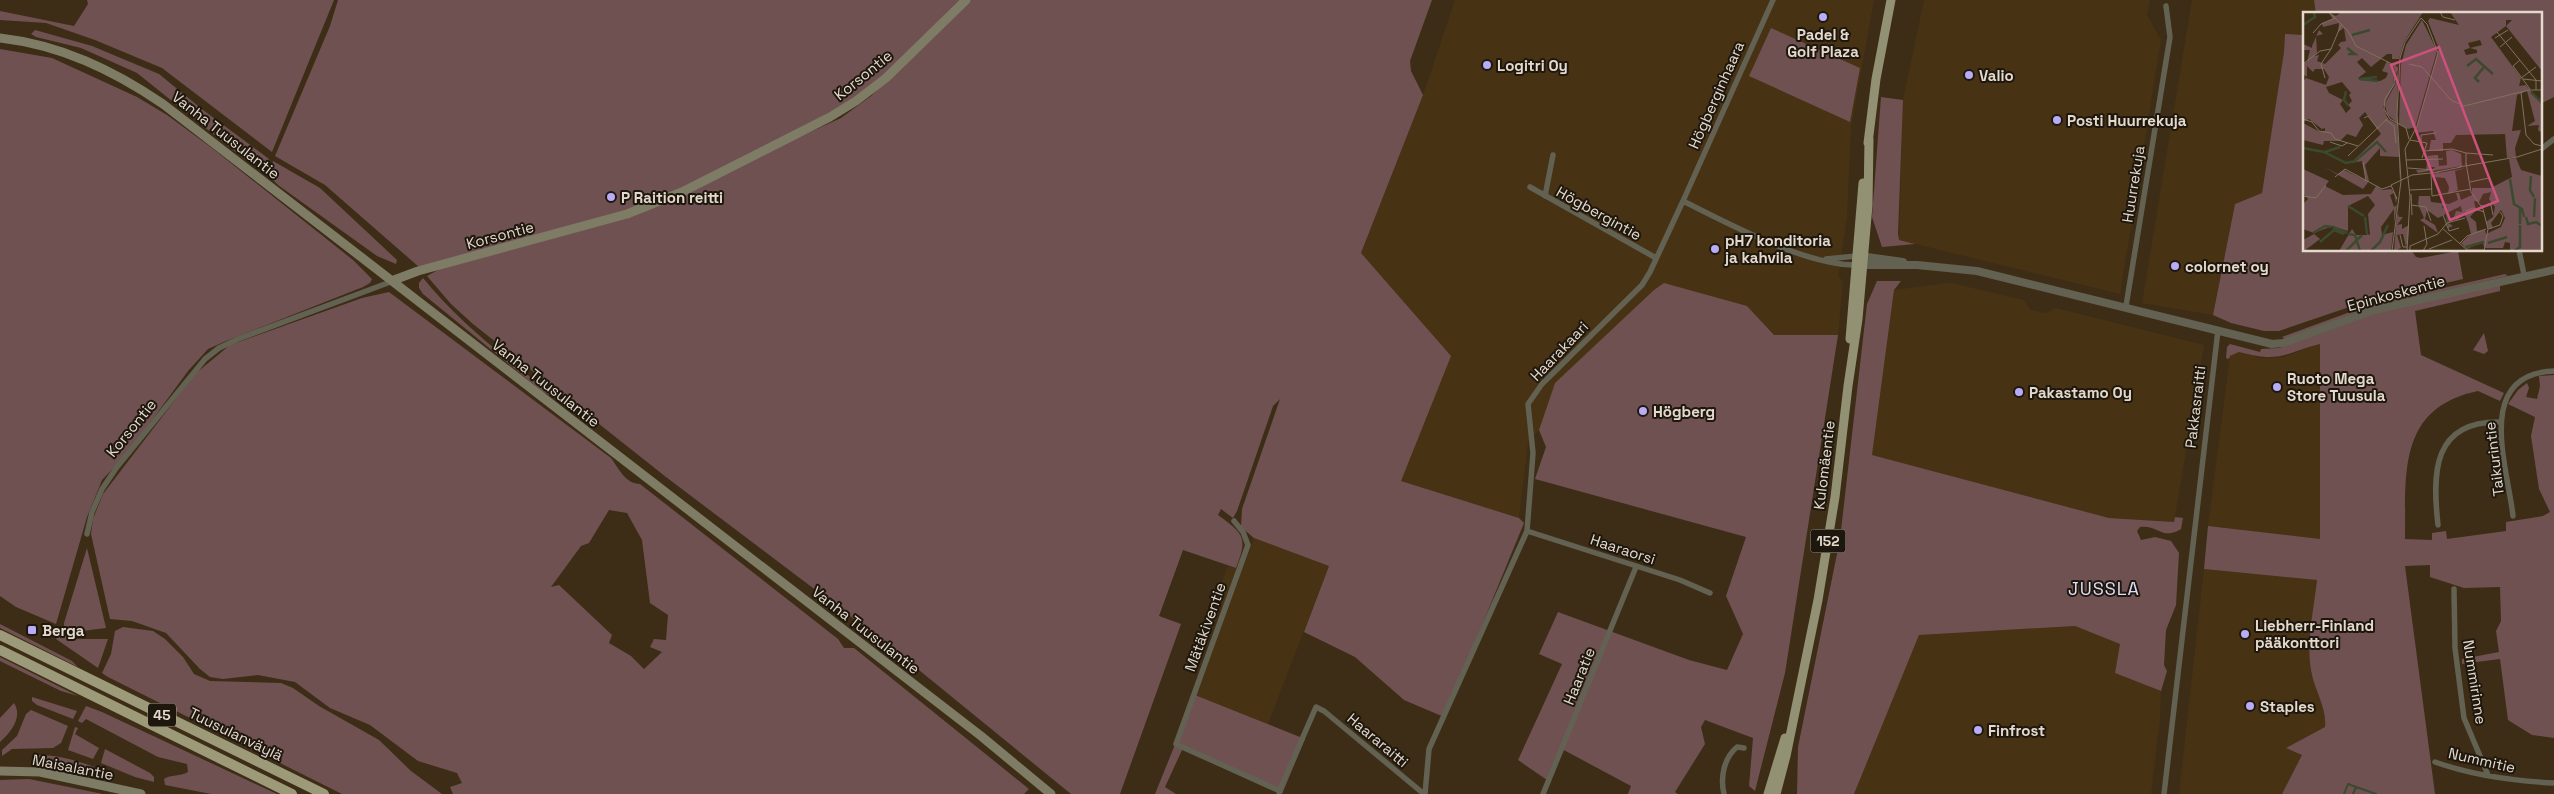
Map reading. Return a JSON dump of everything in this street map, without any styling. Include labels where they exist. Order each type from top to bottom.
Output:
[{"type":"highway","name":"Tuusulanväylä","points":[[0,635],[324,794]]},
{"type":"highway","name":"Tuusulanväylä","points":[[0,650],[292,794]]},
{"type":"main road","name":"Korsontie","points":[[394,280],[418,271],[627,214],[682,192],[830,117],[856,101],[886,78],[966,0]]},
{"type":"main road","name":"Kulomäentie","points":[[1776,794],[1786,756],[1825,561],[1858,319],[1860,261],[1869,139],[1876,79],[1891,0]]},
{"type":"main road","name":"Vanha Tuusulantie","points":[[0,38],[60,50],[112,72],[164,104],[394,280],[981,736],[1051,794]]},
{"type":"main road","name":"Kulomäentie","points":[[1768,794],[1797,694]]},
{"type":"main road","name":"Maisalantie","points":[[0,771],[40,772],[141,794]]},
{"type":"street","name":"Högberginhaara","points":[[1683,201],[1773,0]]},
{"type":"street","name":"Huurrekuja","points":[[2126,306],[2170,37],[2166,6]]},
{"type":"street","points":[[2542,148],[2554,138]]},
{"type":"street","points":[[1545,196],[1553,155]]},
{"type":"street","name":"Högbergintie","points":[[1530,187],[1656,258]]},
{"type":"street","name":"Haarakaari","points":[[1424,794],[1429,749],[1528,532],[1533,453],[1528,404],[1542,384],[1642,284],[1683,201]]},
{"type":"street","points":[[1683,201],[1787,249],[1839,264],[1860,261]]},
{"type":"street","points":[[2519,251],[2524,275]]},
{"type":"street","points":[[1825,260],[1917,265],[1977,271],[2218,330]]},
{"type":"street","name":"Epinkoskentie","points":[[2218,330],[2262,343],[2279,344],[2369,311],[2524,275],[2554,270]]},
{"type":"street","name":"Korsontie","points":[[87,534],[92,512],[102,490],[184,382],[205,359],[219,348],[238,339],[394,280]]},
{"type":"street","name":"Pakkasraitti","points":[[2164,794],[2218,330]]},
{"type":"street","name":"Taikurintie","points":[[2513,516],[2500,422],[2506,399],[2519,383],[2534,375],[2554,372]]},
{"type":"street","points":[[2438,525],[2437,471],[2441,451],[2453,435],[2470,425],[2500,422]]},
{"type":"street","name":"Mätäkiventie","points":[[1234,521],[1243,532],[1248,546],[1176,744],[1279,792]]},
{"type":"street","name":"Haaraorsi","points":[[1528,532],[1680,580],[1710,593]]},
{"type":"street","name":"Haaratie","points":[[1543,794],[1636,567]]},
{"type":"street","name":"Nummirinne","points":[[2454,589],[2455,648],[2464,718],[2488,775]]},
{"type":"street","name":"Haararaitti","points":[[1279,792],[1316,707],[1324,711],[1424,794]]},
{"type":"street","points":[[1724,794],[1722,778],[1729,754],[1737,747],[1744,748]]},
{"type":"street","name":"Nummitie","points":[[2435,762],[2468,773],[2488,775],[2505,780],[2554,783]]},
{"type":"shaded area","points":[[87,0],[334,0],[272,152],[162,68],[95,40],[46,23],[0,20],[0,11],[74,26],[88,4]]},
{"type":"shaded area","points":[[338,0],[961,0],[885,74],[856,98],[736,163],[627,213],[419,267],[325,185],[275,156],[330,26]]},
{"type":"shaded area","points":[[969,0],[1432,0],[1410,61],[1411,71],[1423,95],[1361,253],[1451,356],[1401,481],[1519,518],[1524,523],[1444,717],[1404,700],[1355,657],[1304,632],[1329,566],[1254,538],[1241,527],[1242,509],[1280,399],[1273,406],[1237,511],[1233,518],[1221,509],[1218,515],[1233,527],[1241,537],[1242,549],[1236,568],[1183,550],[1159,616],[1181,624],[1120,794],[1071,794],[887,644],[666,477],[473,324],[451,304],[427,276],[447,265],[627,215],[841,118],[871,96]]},
{"type":"shaded area","points":[[1455,0],[1874,0],[1851,127],[1847,217],[1838,276],[1843,281],[1838,335],[1774,335],[1747,306],[1555,383],[1539,430],[1528,442],[1519,518],[1401,481],[1361,253],[1423,95]]},
{"type":"shaded area","points":[[1924,0],[2150,0],[2147,15],[2161,40],[2120,294],[1899,240],[1903,100]]},
{"type":"shaded area","points":[[2192,0],[2314,0],[2316,12],[2303,12],[2303,35],[2285,34],[2284,52],[2262,193],[2235,204],[2213,315],[2142,303]]},
{"type":"shaded area","points":[[2314,0],[2554,0],[2554,97],[2542,103],[2542,12],[2316,12]]},
{"type":"shaded area","points":[[1771,28],[1860,68],[1850,122],[1749,76]]},
{"type":"shaded area","points":[[35,30],[92,46],[159,74],[203,110],[269,159],[266,168],[261,166],[257,158],[247,161],[137,73],[81,48],[36,37],[31,34]]},
{"type":"shaded area","points":[[2285,34],[2303,35],[2303,251],[2412,251],[2416,257],[2421,258],[2458,251],[2463,279],[2367,301],[2279,331],[2264,331],[2231,323],[2213,315],[2235,204],[2262,193],[2284,52]]},
{"type":"shaded area","points":[[0,49],[52,58],[137,97],[167,115],[212,148],[353,260],[372,279],[370,283],[363,287],[208,349],[188,371],[127,454],[102,480],[87,517],[56,624],[16,607],[0,596]]},
{"type":"shaded area","points":[[1881,97],[1903,100],[1898,234],[1899,240],[1915,244],[1882,247],[1872,217]]},
{"type":"shaded area","points":[[273,161],[320,188],[397,260],[396,264],[377,256],[278,185],[270,177]]},
{"type":"shaded area","points":[[2505,274],[2508,276],[2371,307],[2285,339],[2282,337],[2369,305]]},
{"type":"shaded area","points":[[423,278],[471,328],[560,400],[543,392],[423,294],[419,288],[419,283]]},
{"type":"shaded area","points":[[1877,281],[1901,281],[1894,290],[1872,455],[2109,518],[2174,522],[2175,517],[2183,518],[2181,529],[2175,532],[2165,533],[2146,527],[2140,527],[2137,531],[2141,540],[2155,537],[2171,541],[2179,553],[2176,605],[2166,630],[2164,665],[2167,671],[2161,691],[2115,673],[2120,644],[2075,626],[1919,635],[1854,794],[1797,794],[1798,747],[1840,539],[1867,304]]},
{"type":"shaded area","points":[[1664,283],[1747,306],[1774,335],[1838,335],[1785,673],[1755,791],[1749,786],[1753,738],[1705,720],[1701,727],[1705,744],[1675,792],[1678,794],[1628,794],[1631,786],[1560,748],[1547,780],[1518,760],[1562,664],[1539,654],[1558,612],[1689,660],[1727,670],[1743,634],[1726,596],[1746,537],[1535,479],[1546,447],[1539,430],[1555,383],[1654,290]]},
{"type":"shaded area","points":[[1947,283],[2024,300],[2031,310],[2045,313],[2056,308],[2204,345],[2174,522],[2109,518],[1872,455],[1894,290]]},
{"type":"shaded area","points":[[2500,284],[2500,291],[2415,311],[2421,355],[2504,393],[2500,401],[2478,391],[2452,400],[2433,412],[2420,428],[2412,447],[2407,468],[2405,539],[2432,540],[2432,533],[2446,531],[2447,539],[2506,531],[2506,522],[2543,516],[2550,512],[2539,489],[2531,436],[2535,417],[2508,404],[2518,390],[2527,383],[2529,388],[2526,397],[2537,399],[2540,386],[2539,376],[2554,375],[2554,738],[2532,735],[2508,720],[2500,659],[2462,664],[2462,659],[2499,652],[2496,631],[2501,621],[2500,587],[2464,588],[2430,577],[2430,565],[2405,566],[2435,794],[2282,794],[2302,755],[2286,748],[2325,727],[2324,712],[2311,670],[2309,648],[2317,580],[2204,569],[2208,526],[2320,539],[2320,344],[2281,356],[2264,357],[2239,352],[2230,356],[2229,359],[2226,358],[2227,347],[2230,344],[2260,352],[2261,349],[2279,348],[2370,314]]},
{"type":"shaded area","points":[[389,292],[611,458],[627,479],[640,484],[838,639],[844,648],[854,648],[1029,789],[1024,794],[453,794],[450,787],[462,783],[457,773],[418,761],[370,725],[330,708],[295,682],[258,675],[223,679],[210,677],[166,633],[132,621],[110,619],[91,534],[93,519],[103,494],[195,374],[230,345],[362,298]],"holes":[[[609,510],[627,513],[642,540],[650,603],[668,615],[666,640],[654,639],[650,647],[662,652],[644,669],[631,656],[609,643],[612,635],[559,585],[551,587],[581,546],[589,543]]]},
{"type":"shaded area","points":[[2484,333],[2488,351],[2484,354],[2473,350]]},
{"type":"shaded area","points":[[2320,343],[2320,540],[2208,526],[2230,356],[2239,352],[2261,358],[2284,357]]},
{"type":"shaded area","points":[[1254,538],[1329,566],[1268,724],[1195,695],[1216,637],[1212,635],[1222,607],[1216,598],[1228,566],[1242,570]]},
{"type":"shaded area","points":[[87,548],[106,628],[74,632],[64,629],[64,623]]},
{"type":"shaded area","points":[[2204,569],[2317,580],[2310,648],[2311,671],[2326,716],[2325,727],[2287,748],[2303,755],[2282,794],[2179,794]]},
{"type":"shaded area","points":[[0,624],[72,661],[78,667],[0,628]]},
{"type":"shaded area","points":[[2075,626],[2120,644],[2115,673],[2161,691],[2160,720],[2151,794],[1854,794],[1919,635]]},
{"type":"shaded area","points":[[123,627],[153,631],[165,639],[183,657],[194,674],[210,681],[281,683],[293,688],[319,706],[379,740],[411,771],[442,794],[342,794],[108,677],[102,673],[111,654],[115,631]]},
{"type":"shaded area","points":[[60,634],[73,639],[108,639],[98,668],[56,639]]},
{"type":"shaded area","points":[[0,657],[78,696],[61,691],[0,661]]},
{"type":"shaded area","points":[[1195,695],[1305,739],[1282,794],[1182,750],[1165,787],[1176,794],[1155,794]]},
{"type":"shaded area","points":[[32,697],[77,711],[73,719],[37,705],[32,701]]},
{"type":"shaded area","points":[[14,703],[17,714],[16,719],[12,729],[0,742],[0,718]]},
{"type":"shaded area","points":[[86,706],[277,794],[211,794],[165,785],[164,779],[188,772],[187,764],[158,757],[86,719],[82,723],[78,721]]},
{"type":"shaded area","points":[[31,710],[68,726],[61,743],[53,748],[12,749],[2,756],[2,750],[17,736],[26,714]]},
{"type":"shaded area","points":[[75,727],[78,728],[75,734],[99,748],[93,759],[68,750]]},
{"type":"shaded area","points":[[105,749],[150,773],[154,777],[154,782],[135,777],[101,763]]},
{"type":"shaded area","points":[[49,755],[76,761],[112,773],[112,775],[35,760],[35,756]]},
{"type":"shaded area","points":[[29,779],[103,794],[0,794],[0,780]]},
{"type":"waterway","points":[[2344,794],[2348,784],[2376,794]]},
{"type":"waterway","points":[[2353,794],[2356,787]]},
{"type":"place","name":"Padel & Golf Plaza","points":[[1823,17]]},
{"type":"place","name":"Logitri Oy","points":[[1487,65]]},
{"type":"place","name":"Valio","points":[[1969,75]]},
{"type":"place","name":"Posti Huurrekuja","points":[[2057,120]]},
{"type":"place","name":"P Raition reitti","points":[[611,197]]},
{"type":"place","name":"pH7 konditoria ja kahvila","points":[[1715,249]]},
{"type":"place","name":"colornet oy","points":[[2175,266]]},
{"type":"place","name":"Ruoto Mega Store Tuusula","points":[[2277,387]]},
{"type":"place","name":"Pakastamo Oy","points":[[2019,392]]},
{"type":"place","name":"Högberg","points":[[1643,411]]},
{"type":"place","name":"Berga","points":[[32,630]]},
{"type":"place","name":"Liebherr-Finland pääkonttori","points":[[2245,634]]},
{"type":"place","name":"Staples","points":[[2250,706]]},
{"type":"place","name":"Finfrost","points":[[1978,730]]},
{"type":"district","name":"JUSSLA","points":[[2104,588]]}]
